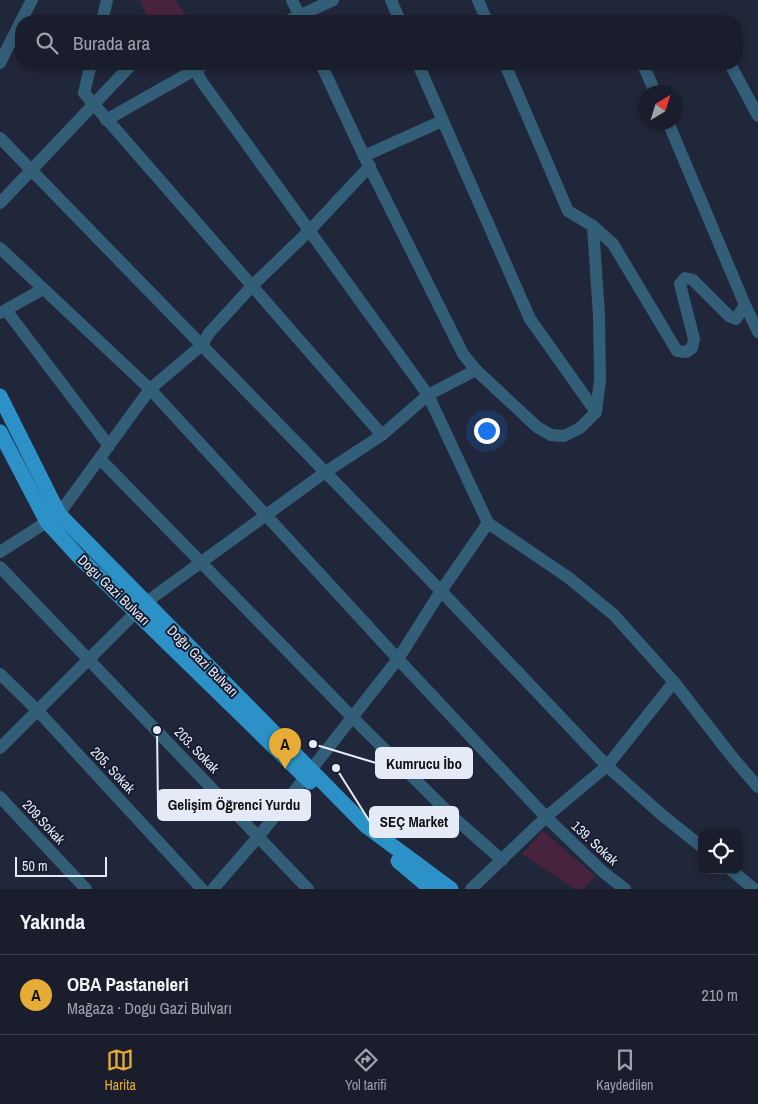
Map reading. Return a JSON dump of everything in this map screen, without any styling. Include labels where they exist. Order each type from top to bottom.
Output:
[{"type":"main road","name":"Doğu Gazi Bulvarı","points":[[0,396],[53,518],[308,773],[366,826],[451,889]]},
{"type":"main road","points":[[0,432],[53,518]]},
{"type":"main road","points":[[308,773],[364,832],[431,889]]},
{"type":"street","points":[[24,15],[32,0]]},
{"type":"street","points":[[103,15],[107,0]]},
{"type":"street","points":[[292,0],[295,15]]},
{"type":"street","points":[[304,15],[333,0]]},
{"type":"street","points":[[391,0],[397,15]]},
{"type":"street","points":[[478,0],[484,15]]},
{"type":"street","points":[[0,63],[15,33]]},
{"type":"street","points":[[90,70],[84,93],[93,105],[382,435]]},
{"type":"street","points":[[0,203],[126,70]]},
{"type":"street","points":[[106,120],[189,70]]},
{"type":"street","points":[[198,70],[202,82],[428,395],[488,523],[570,578],[614,616],[674,682],[758,787]]},
{"type":"street","points":[[325,70],[367,161],[463,354],[476,370],[538,427],[551,435],[564,436],[580,428],[596,412],[600,380],[599,316],[593,226]]},
{"type":"street","points":[[421,70],[530,319],[596,412]]},
{"type":"street","points":[[509,70],[568,211],[593,226],[613,244],[677,351],[686,352],[692,348],[694,339],[680,284],[685,278],[693,280],[729,316],[736,319],[745,305]]},
{"type":"street","points":[[645,70],[652,85]]},
{"type":"street","points":[[733,70],[758,116]]},
{"type":"street","points":[[0,552],[53,518],[100,459],[150,388],[202,345],[209,333],[252,286],[310,230],[367,161],[442,121]]},
{"type":"street","points":[[671,130],[758,332]]},
{"type":"street","points":[[0,138],[324,473],[441,591],[607,766],[662,815],[698,844]]},
{"type":"street","name":"139. Sokak","points":[[0,248],[150,388],[398,659],[546,817],[603,872],[625,889]]},
{"type":"street","points":[[43,289],[3,311],[109,446]]},
{"type":"street","points":[[0,748],[141,607],[201,561],[324,473],[382,435],[428,395],[476,370]]},
{"type":"street","points":[[100,459],[352,717],[452,816],[502,860]]},
{"type":"street","points":[[213,889],[259,836],[398,659],[441,591],[488,523]]},
{"type":"street","name":"203. Sokak","points":[[0,567],[308,889]]},
{"type":"street","name":"205. Sokak","points":[[0,674],[38,711],[202,889]]},
{"type":"street","points":[[471,889],[546,817],[607,766],[674,682]]},
{"type":"street","name":"209.Sokak","points":[[0,797],[86,889]]},
{"type":"street","points":[[736,874],[754,889]]},
{"type":"shaded area","points":[[140,0],[175,0],[186,15],[146,15]]},
{"type":"shaded area","points":[[543,831],[595,876],[583,889],[575,889],[522,854]]},
{"type":"place","name":"Gelişim Öğrenci Yurdu","points":[[157,730]]},
{"type":"place","name":"Kumrucu İbo","points":[[313,744]]},
{"type":"place","name":"SEÇ Market","points":[[336,768]]},
{"type":"place","name":"OBA Pastaneleri","points":[[285,769]]}]
